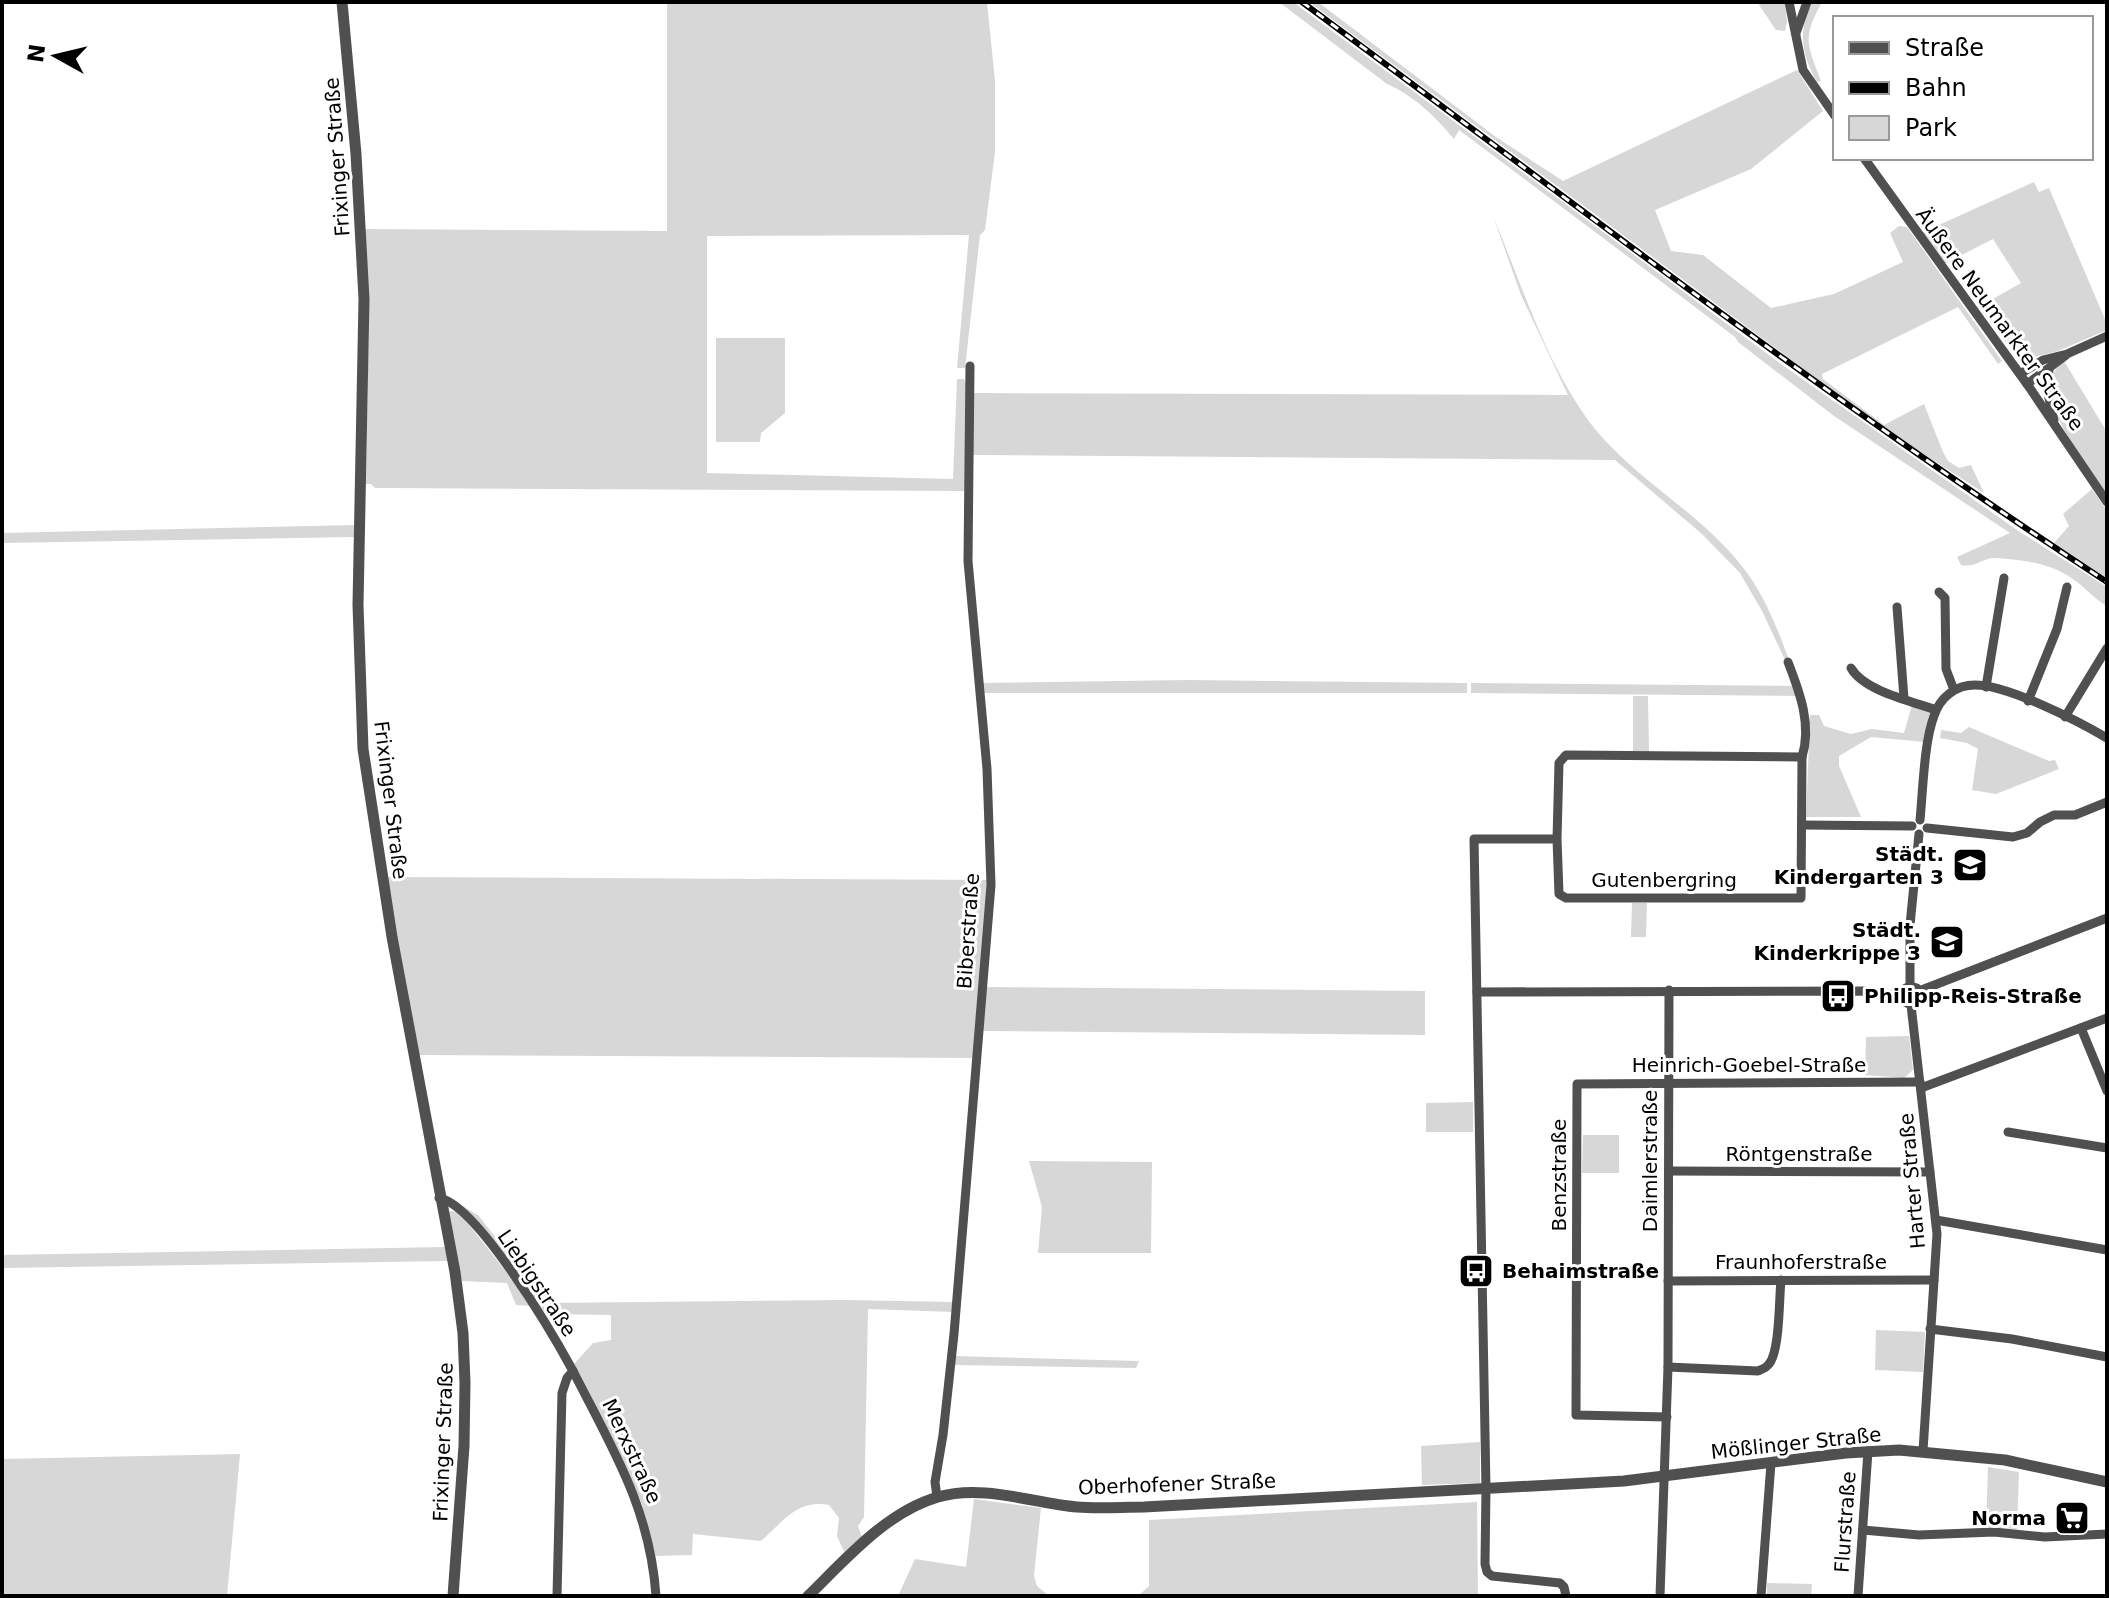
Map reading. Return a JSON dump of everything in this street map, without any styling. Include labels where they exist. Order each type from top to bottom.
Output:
[{"type":"street","name":"Frixinger Straße","points":[[342,2],[356,154],[364,299],[358,605],[363,749],[377,848],[455,1272],[464,1356],[464,1446],[453,1596]]},
{"type":"street","points":[[1796,36],[1807,2]]},
{"type":"street","points":[[1791,5],[1803,70],[1833,113]]},
{"type":"street","name":"Äußere Neumarkter Straße","points":[[1865,160],[2020,374],[2107,502]]},
{"type":"street","points":[[2020,374],[2043,360],[2067,354],[2107,336]]},
{"type":"street","points":[[2027,384],[2067,354]]},
{"type":"street","name":"Biberstraße","points":[[937,1497],[935,1482],[954,1334],[991,885],[987,769],[968,561],[970,366]]},
{"type":"street","points":[[2050,368],[2047,390],[2056,427]]},
{"type":"street","points":[[1986,687],[2004,578]]},
{"type":"street","points":[[2028,701],[2057,629],[2067,587]]},
{"type":"street","points":[[1939,592],[1945,598],[1946,669],[1954,690]]},
{"type":"street","points":[[1897,607],[1904,698]]},
{"type":"street","points":[[2065,717],[2107,648]]},
{"type":"street","name":"Gutenbergring","points":[[1788,662],[1804,703],[1801,898],[1566,898],[1559,894],[1559,763],[1566,755],[1802,757]]},
{"type":"street","points":[[1851,668],[1861,681],[1936,710]]},
{"type":"street","points":[[1477,992],[1869,991],[1901,996],[1911,1005],[1918,1001],[1910,925],[1931,725],[1936,710],[1954,690],[1973,685],[1986,687],[2028,701],[2107,738]]},
{"type":"street","points":[[1802,825],[1920,827],[2013,837],[2027,833],[2054,815],[2075,815],[2107,802]]},
{"type":"street","points":[[1557,839],[1474,839],[1487,1572],[1492,1576],[1560,1583],[1566,1596]]},
{"type":"street","points":[[1901,996],[1904,989],[1915,988],[2107,918]]},
{"type":"street","name":"Daimlerstraße","points":[[1660,1596],[1668,1367],[1669,990]]},
{"type":"street","name":"Harter Straße","points":[[1911,1005],[1936,1220],[1923,1451]]},
{"type":"street","points":[[1921,1085],[2107,1018]]},
{"type":"street","points":[[2081,1028],[2107,1091]]},
{"type":"street","name":"Heinrich-Goebel-Straße","points":[[1577,1084],[1921,1085]]},
{"type":"street","name":"Benzstraße","points":[[1577,1084],[1576,1415],[1667,1417]]},
{"type":"street","points":[[2008,1132],[2107,1148]]},
{"type":"street","name":"Röntgenstraße","points":[[1669,1171],[1930,1172]]},
{"type":"street","name":"Liebigstraße","points":[[439,1198],[460,1208],[503,1260],[537,1307],[573,1371]]},
{"type":"street","points":[[1936,1220],[2107,1250]]},
{"type":"street","points":[[1668,1367],[1758,1371],[1766,1368],[1774,1350],[1781,1280]]},
{"type":"street","name":"Fraunhoferstraße","points":[[1668,1281],[1934,1280]]},
{"type":"street","points":[[1930,1329],[2012,1339],[2107,1357]]},
{"type":"street","points":[[557,1596],[562,1393],[573,1371]]},
{"type":"street","name":"Merxstraße","points":[[573,1371],[638,1502],[651,1551],[656,1596]]},
{"type":"street","name":"Mößlinger Straße","points":[[1486,1488],[1664,1476],[1868,1451],[1923,1451],[2005,1460],[2107,1482]]},
{"type":"street","name":"Flurstraße","points":[[1858,1596],[1868,1451]]},
{"type":"street","points":[[1761,1596],[1771,1463]]},
{"type":"street","name":"Oberhofener Straße","points":[[808,1596],[873,1536],[906,1512],[937,1497],[971,1493],[1078,1507],[1113,1508],[1486,1488]]},
{"type":"street","points":[[1863,1530],[1919,1535],[1994,1532],[2045,1537],[2107,1534]]},
{"type":"green space","points":[[667,2],[987,2],[995,81],[995,152],[985,230],[980,235],[965,368],[957,368],[969,235],[707,236],[707,473],[953,479],[957,379],[964,379],[965,491],[375,488],[366,484],[369,308],[365,229],[667,231]]},
{"type":"green space","points":[[1279,2],[1293,2],[1781,364],[2017,530],[2107,587],[2107,606],[2073,579],[2046,566],[1996,558],[1961,565],[1957,557],[2010,533],[1834,416],[1735,337],[1459,130],[1454,139],[1415,100],[1387,84]]},
{"type":"green space","points":[[1309,2],[1318,2],[1496,137],[1563,181],[1797,70],[1823,111],[1751,169],[1655,210],[1671,251],[1703,255],[1771,308],[1834,294],[1903,262],[1890,233],[1899,226],[1907,227],[2002,361],[1998,364],[1958,307],[1822,374],[1823,379],[1884,425],[1924,404],[1948,461],[1959,468],[1971,465],[1984,493],[1883,428]]},
{"type":"green space","points":[[1757,2],[1785,2],[1785,31],[1776,30]]},
{"type":"green space","points":[[1812,2],[1822,2],[1809,33],[1810,49],[1821,81],[1817,82],[1803,43],[1804,23]]},
{"type":"green space","points":[[2034,182],[2039,192],[2049,188],[2107,330],[2058,351],[2020,361],[1979,307],[2021,283],[1993,239],[1944,264],[1921,233]]},
{"type":"green space","points":[[1493,216],[1537,326],[1578,406],[1612,448],[1707,529],[1741,565],[1768,609],[1788,657],[1785,660],[1740,573],[1702,534],[1615,460],[971,455],[971,393],[1568,395],[1521,295]]},
{"type":"green space","points":[[716,338],[785,338],[785,413],[761,433],[760,442],[716,442]]},
{"type":"green space","points":[[2064,361],[2107,432],[2107,494],[2074,447],[2055,408],[2051,390],[2054,374]]},
{"type":"green space","points":[[2092,489],[2107,511],[2107,578],[2054,543],[2069,526],[2063,514]]},
{"type":"green space","points":[[355,525],[354,537],[2,543],[2,533]]},
{"type":"green space","points":[[1188,680],[1467,683],[1467,693],[981,693],[980,683]]},
{"type":"green space","points":[[1471,683],[1795,686],[1798,696],[1471,693]]},
{"type":"green space","points":[[1633,696],[1648,696],[1649,752],[1633,752]]},
{"type":"green space","points":[[1912,705],[1932,712],[1925,742],[1871,737],[1839,756],[1839,766],[1861,817],[1806,817],[1810,715],[1819,715],[1824,726],[1851,734],[1872,729],[1904,733]]},
{"type":"green space","points":[[1969,727],[2049,761],[2055,760],[2059,769],[1996,794],[1972,790],[1978,749],[1967,743],[1940,738],[1941,730],[1961,733]]},
{"type":"green space","points":[[387,877],[989,880],[975,1058],[417,1055]]},
{"type":"green space","points":[[1632,903],[1647,903],[1646,937],[1631,937]]},
{"type":"green space","points":[[985,987],[1425,991],[1425,1035],[982,1031]]},
{"type":"green space","points":[[1909,1036],[1913,1070],[1904,1078],[1865,1075],[1866,1037]]},
{"type":"green space","points":[[1473,1102],[1473,1132],[1426,1132],[1426,1103]]},
{"type":"green space","points":[[1583,1135],[1619,1135],[1619,1173],[1582,1173]]},
{"type":"green space","points":[[1029,1161],[1152,1162],[1151,1253],[1038,1253],[1042,1207]]},
{"type":"green space","points":[[463,1206],[479,1216],[546,1303],[955,1302],[954,1312],[868,1309],[864,1517],[858,1526],[862,1537],[844,1552],[837,1536],[839,1518],[829,1505],[818,1504],[808,1505],[791,1514],[761,1541],[693,1534],[692,1555],[655,1556],[642,1504],[574,1364],[593,1343],[611,1340],[611,1315],[546,1314]]},
{"type":"green space","points":[[459,1212],[533,1306],[516,1305],[507,1283],[462,1281],[448,1220],[447,1213]]},
{"type":"green space","points":[[445,1247],[448,1261],[2,1268],[2,1255]]},
{"type":"green space","points":[[1876,1330],[1925,1332],[1923,1372],[1875,1370]]},
{"type":"green space","points":[[954,1356],[1139,1361],[1136,1368],[953,1365]]},
{"type":"green space","points":[[1480,1442],[1480,1483],[1422,1485],[1421,1446]]},
{"type":"green space","points":[[240,1454],[227,1596],[2,1596],[2,1459]]},
{"type":"green space","points":[[1988,1467],[2019,1472],[2017,1529],[1986,1527]]},
{"type":"green space","points":[[974,1499],[1041,1508],[1034,1576],[1037,1586],[1049,1596],[898,1596],[915,1559],[966,1567]]},
{"type":"green space","points":[[1477,1502],[1478,1596],[1138,1596],[1149,1586],[1149,1520]]},
{"type":"green space","points":[[1767,1583],[1812,1584],[1811,1596],[1767,1596]]},
{"type":"railway","points":[[1302,2],[1801,371],[2107,582]]},
{"type":"place","name":"Städt. Kindergarten 3","points":[[1970,865]]},
{"type":"place","name":"Städt. Kinderkrippe 3","points":[[1947,942]]},
{"type":"place","name":"Philipp-Reis-Straße","points":[[1838,996]]},
{"type":"place","name":"Behaimstraße","points":[[1476,1271]]},
{"type":"place","name":"Norma","points":[[2072,1518]]}]
